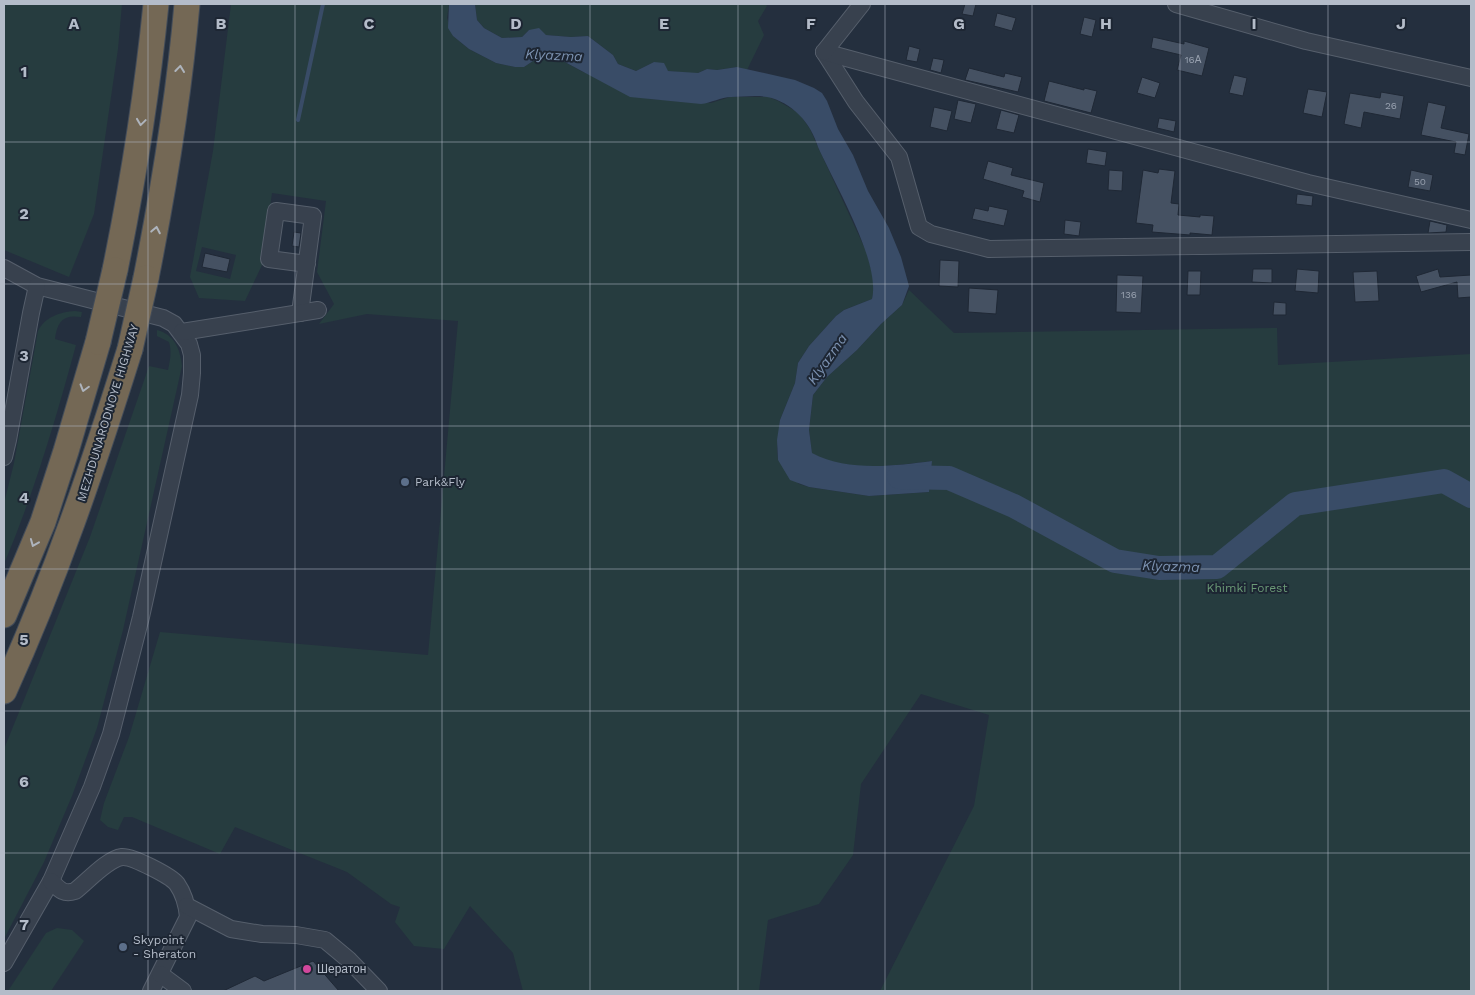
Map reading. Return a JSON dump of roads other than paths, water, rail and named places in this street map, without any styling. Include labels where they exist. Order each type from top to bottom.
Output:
[{"type":"highway","points":[[4,615],[43,522],[98,342],[130,198],[142,122],[156,4]]},
{"type":"highway","name":"MEZHDUNARODNOYE HIGHWAY","points":[[4,691],[70,532],[130,350],[161,203],[173,126],[187,4]]},
{"type":"street","points":[[824,52],[862,4]]},
{"type":"street","points":[[1176,4],[1306,41],[1471,78]]},
{"type":"street","points":[[824,52],[1308,183],[1471,220]]},
{"type":"street","points":[[824,52],[856,102],[899,157],[920,227],[931,234],[989,249],[1471,242]]},
{"type":"street","points":[[300,313],[307,264]]},
{"type":"street","points":[[4,268],[37,286],[164,318],[182,332],[189,344],[192,355],[190,395],[141,617],[111,734],[92,787],[51,881],[4,963]]},
{"type":"street","points":[[4,457],[37,286]]},
{"type":"street","points":[[182,332],[318,310]]},
{"type":"street","points":[[51,881],[61,892],[68,894],[75,891],[111,860],[122,857],[134,858],[176,883],[187,906],[188,917],[151,991]]},
{"type":"street","points":[[187,906],[231,929],[262,934],[296,935],[325,940],[349,960],[379,991]]},
{"type":"street","points":[[160,974],[183,991]]},
{"type":"water","points":[[449,4],[475,4],[477,20],[484,28],[502,38],[522,37],[529,30],[539,28],[546,35],[588,36],[613,55],[618,64],[636,71],[654,62],[664,63],[668,71],[698,73],[707,69],[717,70],[737,67],[795,80],[822,93],[838,129],[853,155],[868,191],[889,228],[901,257],[909,286],[902,305],[827,377],[813,395],[809,430],[812,453],[840,463],[871,466],[902,465],[932,461],[929,492],[869,496],[809,487],[790,480],[778,460],[777,440],[780,420],[795,383],[798,363],[809,346],[836,316],[844,310],[872,299],[873,283],[870,265],[854,223],[811,130],[799,115],[785,104],[763,96],[727,97],[701,104],[630,97],[563,61],[543,59],[533,61],[524,67],[496,63],[469,49],[453,36],[448,28]]},
{"type":"waterway","points":[[298,120],[323,4]]},
{"type":"waterway","name":"Klyazma","points":[[899,477],[949,478],[1014,506],[1115,561],[1159,568],[1217,567],[1295,504],[1444,481],[1471,496]]},
{"type":"place","name":"Park&Fly","points":[[405,482]]},
{"type":"place","name":"Skypoint - Sheraton","points":[[123,947]]},
{"type":"place","name":"Шератон","points":[[307,969]]},
{"type":"park label","name":"Khimki Forest","points":[[1247,588]]}]
